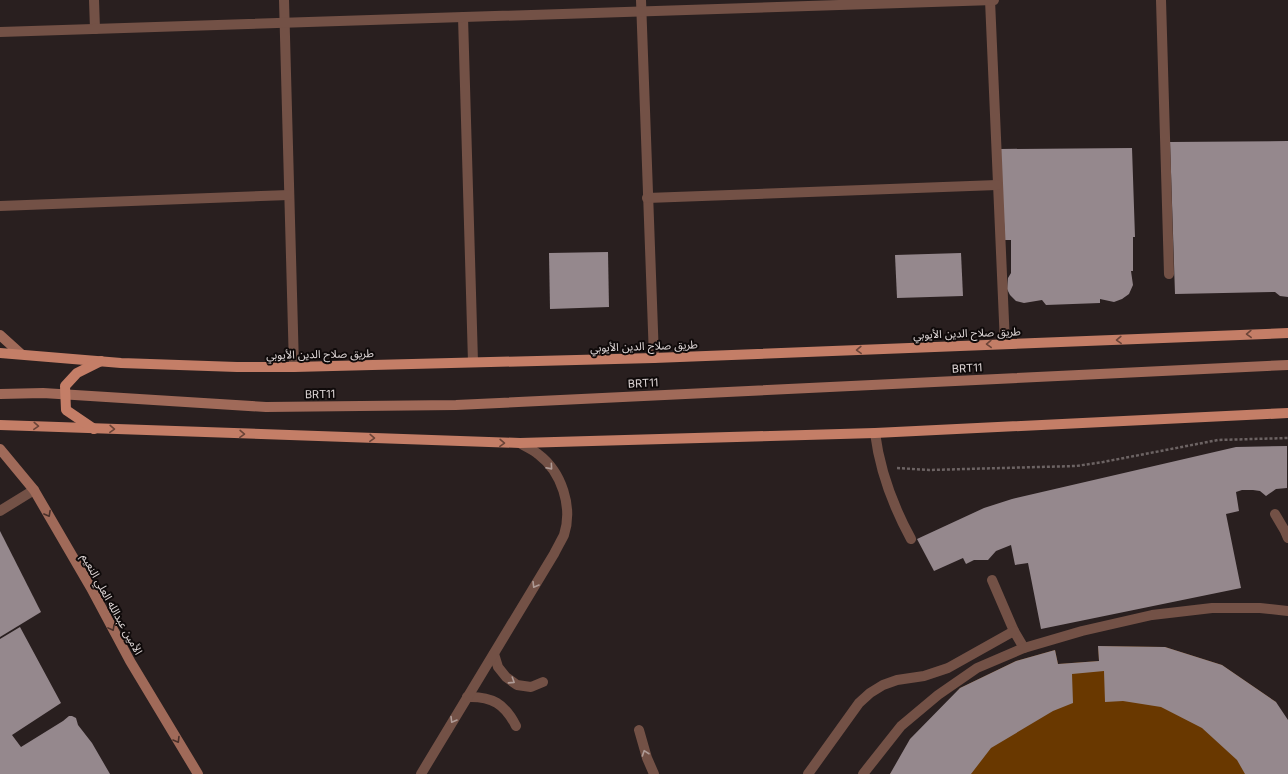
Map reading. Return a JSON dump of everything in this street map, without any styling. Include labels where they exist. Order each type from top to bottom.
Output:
[{"type":"main road","name":"طريق صلاح الدين الأيوبي","points":[[0,353],[179,366],[294,367],[654,358],[1288,333]]},
{"type":"main road","points":[[0,335],[22,354]]},
{"type":"main road","points":[[94,429],[66,410],[65,386],[77,373],[100,361]]},
{"type":"main road","name":"BRT11","points":[[0,394],[43,393],[266,407],[456,405],[1288,365]]},
{"type":"main road","points":[[0,424],[94,429],[520,443],[876,433],[1288,413]]},
{"type":"main road","name":"الأمين عبدالله العلي النعيم","points":[[0,449],[34,490],[91,588],[130,661],[198,774]]},
{"type":"street","points":[[94,0],[96,29]]},
{"type":"street","points":[[284,0],[294,367]]},
{"type":"street","points":[[641,0],[654,358]]},
{"type":"street","points":[[990,0],[1005,344]]},
{"type":"street","points":[[0,32],[641,11],[812,3],[994,0]]},
{"type":"street","points":[[1162,0],[1170,274]]},
{"type":"street","points":[[463,17],[473,362]]},
{"type":"street","points":[[647,198],[997,185]]},
{"type":"street","points":[[0,206],[289,196]]},
{"type":"street","points":[[876,433],[881,465],[891,498],[898,516],[911,539]]},
{"type":"street","points":[[421,774],[554,554],[564,534],[567,512],[564,490],[554,470],[539,455],[520,443]]},
{"type":"street","points":[[0,511],[34,490]]},
{"type":"street","points":[[1275,514],[1288,538]]},
{"type":"street","points":[[992,580],[1014,631],[1024,648]]},
{"type":"street","points":[[863,774],[901,726],[938,695],[977,668],[1024,648],[1082,631],[1152,615],[1212,608],[1260,608],[1288,611]]},
{"type":"street","points":[[808,774],[859,703],[870,693],[883,685],[897,680],[924,676],[948,668],[1014,631]]},
{"type":"street","points":[[494,654],[498,667],[506,677],[517,685],[531,687],[543,682]]},
{"type":"street","points":[[467,697],[480,697],[492,700],[502,706],[510,715],[516,726]]},
{"type":"street","points":[[639,730],[647,758],[654,774]]},
{"type":"path","points":[[881,465],[905,469],[929,470],[1076,466],[1218,440],[1288,438]]},
{"type":"shaded area","points":[[1098,646],[1165,647],[1222,665],[1276,702],[1288,774],[890,774],[960,688],[1016,661],[1055,650],[1058,664],[1099,661]]},
{"type":"building","points":[[1288,141],[1288,297],[1280,296],[1275,292],[1175,294],[1170,142]]},
{"type":"building","points":[[1132,148],[1135,237],[1133,237],[1133,271],[1131,271],[1133,285],[1129,294],[1114,302],[1100,299],[1100,303],[1046,305],[1042,300],[1024,303],[1016,301],[1007,289],[1008,278],[1011,273],[1011,240],[1005,240],[1000,149]]},
{"type":"building","points":[[608,252],[609,307],[550,309],[549,253]]},
{"type":"building","points":[[961,253],[963,296],[897,298],[895,255]]},
{"type":"building","points":[[1287,446],[1287,488],[1276,489],[1266,496],[1260,491],[1253,490],[1242,490],[1236,492],[1239,511],[1226,514],[1241,588],[1041,629],[1028,563],[1015,565],[1011,545],[996,551],[988,560],[974,560],[966,564],[963,558],[934,571],[917,539],[984,508],[1012,499],[1236,447]]},
{"type":"building","points":[[0,531],[41,612],[0,637]]},
{"type":"building","points":[[20,627],[61,703],[12,735],[21,747],[69,716],[72,716],[76,718],[78,725],[92,743],[110,774],[0,774],[0,639]]},
{"type":"building","points":[[1098,646],[1165,647],[1222,665],[1276,702],[1288,720],[1288,774],[1245,774],[1237,760],[1202,728],[1161,707],[1123,701],[1105,702],[1104,671],[1072,674],[1073,703],[1053,711],[991,748],[971,774],[890,774],[910,739],[960,688],[1016,661],[1055,650],[1058,664],[1099,661]]}]
